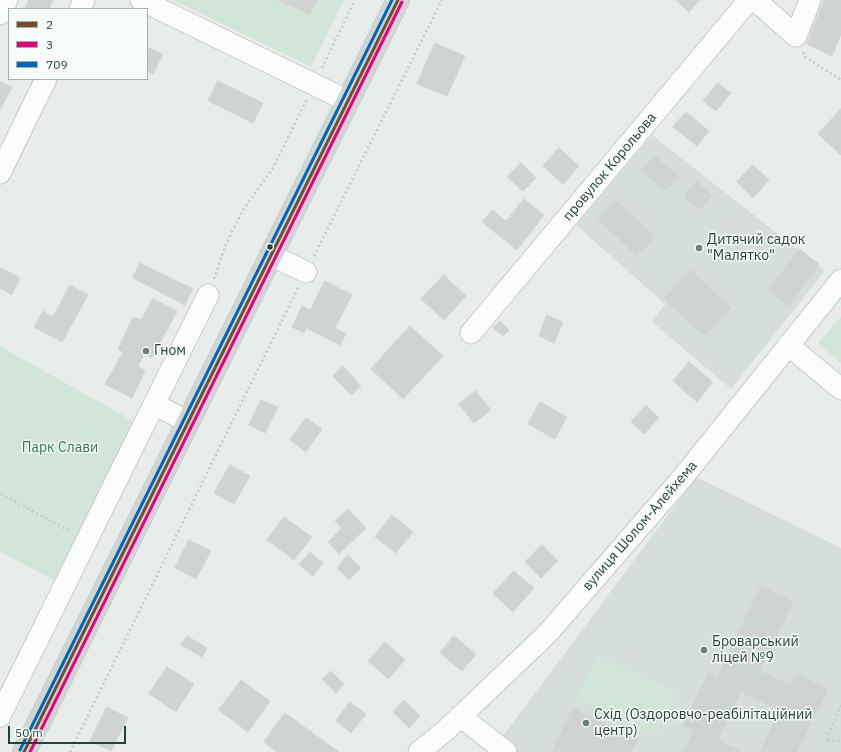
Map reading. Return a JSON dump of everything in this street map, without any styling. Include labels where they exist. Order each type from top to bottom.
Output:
[{"type":"main road","points":[[24,752],[398,0]]},
{"type":"street","points":[[0,14],[7,0]]},
{"type":"street","points":[[141,0],[348,101]]},
{"type":"street","name":"провулок Корольова","points":[[472,333],[749,0]]},
{"type":"street","points":[[755,0],[796,36],[810,0]]},
{"type":"street","points":[[0,173],[46,80]]},
{"type":"street","points":[[272,255],[306,272]]},
{"type":"street","name":"вулиця Шолом-Алейхема","points":[[418,752],[445,731],[547,634],[683,477],[841,280]]},
{"type":"street","points":[[0,716],[208,295]]},
{"type":"street","points":[[788,345],[841,389]]},
{"type":"street","points":[[154,404],[188,422]]},
{"type":"street","points":[[460,716],[506,752]]},
{"type":"path","points":[[208,295],[226,244],[243,210],[273,168],[355,0]]},
{"type":"path","points":[[70,752],[306,272],[442,0]]},
{"type":"path","points":[[796,36],[805,57],[841,80]]},
{"type":"path","points":[[1,494],[87,541]]},
{"type":"path","points":[[841,705],[826,740],[841,741]]},
{"type":"shaded area","name":"Дитячий садок \"Малятко\"","points":[[652,135],[825,271],[731,389],[652,322],[665,304],[576,225]]},
{"type":"shaded area","name":"Броварський ліцей №9","points":[[696,477],[841,548],[841,752],[491,752]]},
{"type":"green space","points":[[173,0],[344,0],[311,67]]},
{"type":"green space","points":[[841,316],[841,363],[818,343]]},
{"type":"green space","name":"Парк Слави","points":[[0,346],[138,424],[61,584],[0,552]]},
{"type":"green space","points":[[598,655],[677,693],[656,736],[577,698]]},
{"type":"building","points":[[29,0],[53,0],[49,8],[25,8]]},
{"type":"building","points":[[277,0],[317,0],[310,14]]},
{"type":"building","points":[[676,0],[700,0],[689,12]]},
{"type":"building","points":[[824,0],[841,0],[841,34],[832,56],[807,44]]},
{"type":"building","points":[[435,43],[465,56],[447,96],[417,84]]},
{"type":"building","points":[[148,47],[163,54],[153,74],[148,72]]},
{"type":"building","points":[[218,81],[263,103],[253,123],[208,101]]},
{"type":"building","points":[[0,82],[12,87],[0,110]]},
{"type":"building","points":[[718,83],[731,93],[716,111],[703,101]]},
{"type":"building","points":[[841,109],[841,155],[818,134]]},
{"type":"building","points":[[686,112],[709,131],[697,146],[673,127]]},
{"type":"building","points":[[559,148],[579,166],[563,184],[543,166]]},
{"type":"building","points":[[655,156],[678,176],[665,191],[641,171]]},
{"type":"building","points":[[521,163],[536,178],[523,191],[507,177]]},
{"type":"building","points":[[753,165],[769,180],[753,198],[737,182]]},
{"type":"building","points":[[697,181],[712,196],[699,210],[684,196]]},
{"type":"building","points":[[524,199],[544,215],[517,250],[482,222],[492,210],[506,221]]},
{"type":"building","points":[[616,200],[655,237],[637,256],[598,219]]},
{"type":"building","points":[[799,249],[819,264],[789,306],[768,291]]},
{"type":"building","points":[[140,263],[193,289],[185,305],[133,278]]},
{"type":"building","points":[[0,267],[20,278],[12,295],[0,288]]},
{"type":"building","points":[[691,270],[731,308],[704,336],[664,299]]},
{"type":"building","points":[[444,275],[466,296],[444,320],[421,299]]},
{"type":"building","points":[[325,281],[352,295],[335,328],[346,334],[340,345],[306,328],[304,333],[292,327],[302,306],[310,310]]},
{"type":"building","points":[[70,285],[88,295],[62,342],[34,327],[43,311],[53,317]]},
{"type":"building","points":[[153,299],[177,311],[152,358],[144,354],[138,366],[145,371],[132,398],[105,384],[123,352],[118,349],[133,317],[141,320]]},
{"type":"building","points":[[547,315],[563,322],[554,343],[539,336]]},
{"type":"building","points":[[500,321],[509,330],[503,336],[493,328]]},
{"type":"building","points":[[410,326],[443,356],[403,399],[371,369]]},
{"type":"building","points":[[689,362],[713,382],[697,402],[673,381]]},
{"type":"building","points":[[343,366],[361,386],[351,395],[333,376]]},
{"type":"building","points":[[476,391],[491,410],[474,423],[459,404]]},
{"type":"building","points":[[261,400],[278,407],[265,433],[249,425]]},
{"type":"building","points":[[540,402],[567,417],[555,439],[528,424]]},
{"type":"building","points":[[646,405],[659,418],[644,434],[631,422]]},
{"type":"building","points":[[306,418],[322,429],[306,452],[290,440]]},
{"type":"building","points":[[230,465],[250,476],[234,504],[214,493]]},
{"type":"building","points":[[348,509],[366,528],[339,554],[328,542],[342,528],[335,521]]},
{"type":"building","points":[[392,515],[413,532],[396,553],[375,537]]},
{"type":"building","points":[[284,517],[312,537],[294,560],[267,540]]},
{"type":"building","points":[[189,540],[211,551],[196,579],[175,568]]},
{"type":"building","points":[[542,545],[558,561],[541,578],[525,562]]},
{"type":"building","points":[[310,552],[323,563],[313,576],[299,565]]},
{"type":"building","points":[[348,555],[361,568],[349,580],[337,568]]},
{"type":"building","points":[[514,571],[534,588],[513,612],[493,594]]},
{"type":"building","points":[[761,586],[793,602],[760,671],[791,686],[797,674],[828,689],[797,752],[760,752],[780,710],[741,692],[718,740],[743,752],[683,752],[694,730],[683,725],[709,672],[717,676]]},
{"type":"building","points":[[187,636],[207,648],[202,657],[181,645]]},
{"type":"building","points":[[454,636],[476,654],[462,671],[440,653]]},
{"type":"building","points":[[385,642],[405,660],[388,679],[368,661]]},
{"type":"building","points":[[167,667],[194,684],[176,712],[149,694]]},
{"type":"building","points":[[331,671],[344,684],[336,693],[322,679]]},
{"type":"building","points":[[241,680],[270,701],[248,732],[219,710]]},
{"type":"building","points":[[404,700],[420,716],[409,728],[393,712]]},
{"type":"building","points":[[350,702],[366,714],[351,733],[336,721]]},
{"type":"building","points":[[107,707],[128,718],[111,751],[90,741]]},
{"type":"building","name":"Схід (Оздоровчо-реабілітаційний центр)","points":[[573,708],[638,739],[631,752],[552,752]]},
{"type":"building","points":[[285,713],[339,752],[278,752],[264,742]]},
{"type":"transit line","name":"709","points":[[20,750],[392,0]]},
{"type":"transit line","name":"2","points":[[24,752],[398,0]]},
{"type":"transit line","name":"3","points":[[30,752],[402,2]]},
{"type":"place","name":"Дитячий садок \"Малятко\"","points":[[699,248]]},
{"type":"place","name":"Гном","points":[[146,351]]},
{"type":"place","name":"Броварський ліцей №9","points":[[704,650]]},
{"type":"place","name":"Схід (Оздоровчо-реабілітаційний центр)","points":[[586,723]]}]
